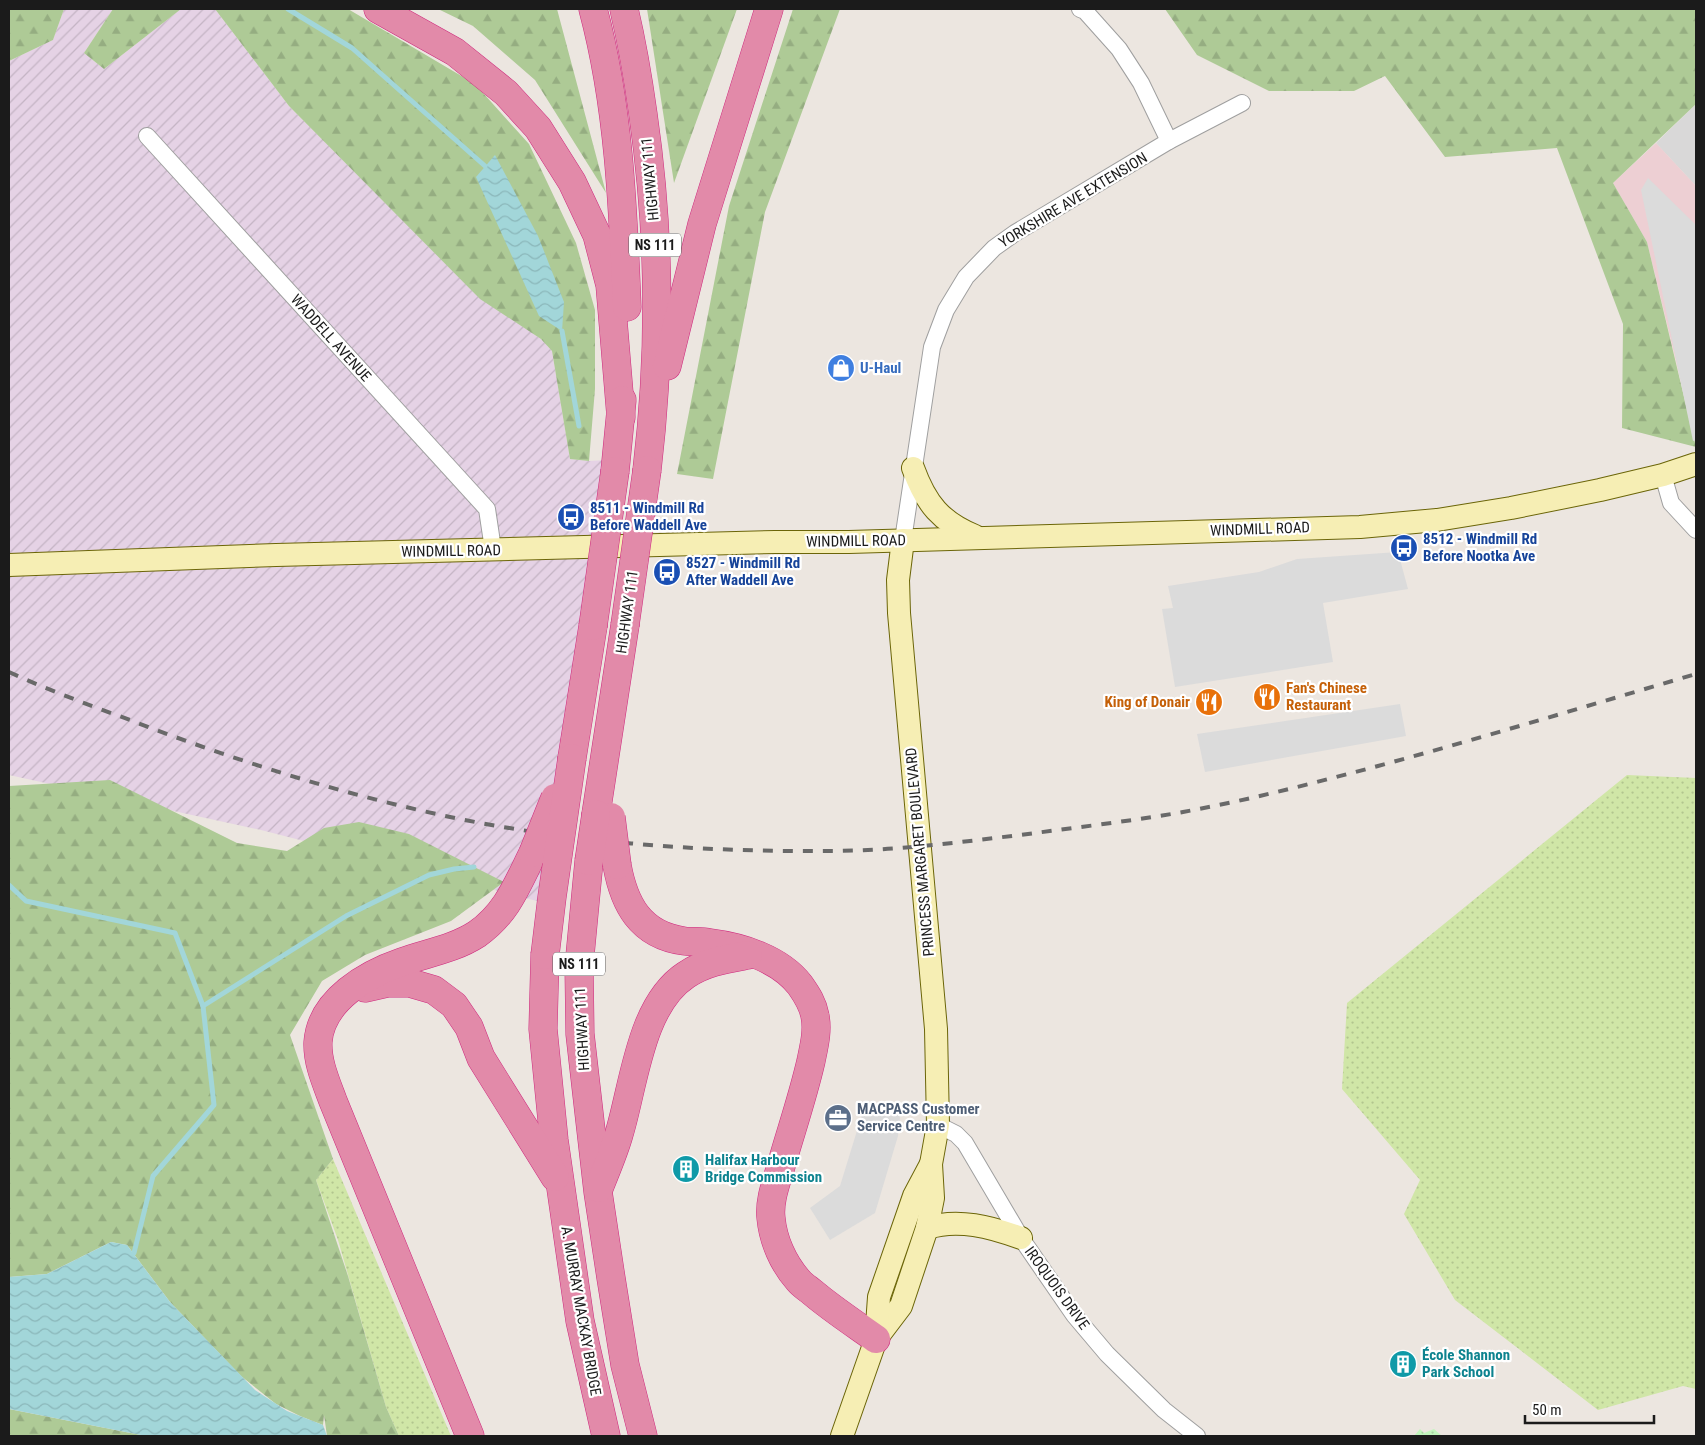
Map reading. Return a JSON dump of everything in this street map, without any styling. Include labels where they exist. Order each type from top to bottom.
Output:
[{"type":"highway","points":[[378,9],[455,52],[506,93],[538,128],[572,182],[597,235],[610,285],[621,417]]},
{"type":"highway","name":"HIGHWAY 111","points":[[560,1184],[543,1038],[545,955],[572,758],[615,472],[621,417],[627,313],[622,188],[610,91],[601,37],[593,9]]},
{"type":"highway","name":"HIGHWAY 111","points":[[600,1204],[584,1066],[579,1002],[580,957],[589,861],[603,816],[605,758],[647,470],[652,424],[657,322],[654,214],[648,152],[636,67],[624,9]]},
{"type":"highway","points":[[652,424],[702,224],[769,9]]},
{"type":"highway","points":[[470,1436],[325,1080],[318,1040],[332,1006],[344,993],[375,974],[401,962],[461,943],[478,933],[510,901],[533,853],[572,758]]},
{"type":"highway","points":[[603,816],[620,882],[628,903],[636,916],[646,926],[663,935],[682,941],[710,943],[767,958],[784,969],[810,999],[815,1016],[816,1036],[807,1079],[773,1191],[771,1217],[776,1240],[785,1261],[798,1281],[876,1339]]},
{"type":"highway","points":[[600,1204],[648,1026],[658,1005],[668,991],[685,976],[700,967],[721,960],[754,954]]},
{"type":"highway","points":[[344,993],[388,983],[410,983],[434,990],[454,1005],[469,1027],[481,1058],[560,1184]]},
{"type":"highway","name":"A. MURRAY MACKAY BRIDGE","points":[[560,1184],[580,1321],[606,1436]]},
{"type":"highway","name":"NS 111","points":[[600,1204],[626,1365],[643,1436]]},
{"type":"main road","name":"WINDMILL ROAD","points":[[9,565],[276,555],[1360,527],[1437,520],[1511,508],[1663,475],[1696,464]]},
{"type":"main road","points":[[913,468],[926,499],[944,520],[958,529],[979,538]]},
{"type":"main road","name":"PRINCESS MARGARET BOULEVARD","points":[[876,1339],[901,1306],[927,1228],[933,1198],[931,1164],[938,1125],[936,1030],[899,613],[898,580],[903,540]]},
{"type":"main road","name":"PRINCESS MARGARET BOULEVARD","points":[[842,1436],[876,1339],[879,1297],[914,1196],[931,1164]]},
{"type":"main road","points":[[927,1228],[939,1224],[968,1224],[1001,1231],[1021,1238]]},
{"type":"street","points":[[1080,9],[1086,12],[1119,49],[1142,83],[1169,141]]},
{"type":"street","name":"YORKSHIRE AVE EXTENSION","points":[[903,540],[932,347],[946,310],[966,277],[994,248],[1015,232],[1169,141],[1242,103]]},
{"type":"street","name":"WADDELL AVENUE","points":[[147,136],[487,509],[493,549]]},
{"type":"street","points":[[1663,475],[1671,503],[1696,530]]},
{"type":"street","name":"IROQUOIS DRIVE","points":[[938,1125],[956,1134],[964,1143],[1021,1238],[1074,1315],[1107,1354],[1164,1410],[1197,1436]]},
{"type":"shaded area","points":[[64,9],[113,9],[84,53],[104,69],[181,9],[215,9],[289,106],[480,298],[541,339],[552,351],[570,459],[589,461],[627,459],[560,907],[261,830],[9,775],[9,61],[53,40]]},
{"type":"shaded area","points":[[1696,104],[1696,186],[1656,143]]},
{"type":"shaded area","points":[[1656,143],[1696,186],[1696,443],[1647,242],[1613,183]]},
{"type":"shaded area","points":[[1648,178],[1696,225],[1696,440],[1693,441],[1641,190]]},
{"type":"shaded area","points":[[1398,552],[1408,589],[1323,603],[1333,662],[1175,687],[1162,609],[1173,608],[1168,586],[1259,572],[1297,559]]},
{"type":"shaded area","points":[[1400,704],[1406,736],[1205,772],[1197,734]]},
{"type":"shaded area","points":[[901,1107],[898,1136],[875,1213],[830,1240],[810,1208],[840,1186],[864,1108]]},
{"type":"green space","points":[[9,9],[64,9],[53,40],[9,61]]},
{"type":"green space","points":[[113,9],[181,9],[104,69],[84,53]]},
{"type":"green space","points":[[215,9],[348,9],[475,84],[529,144],[576,243],[595,310],[595,389],[589,461],[570,459],[552,351],[541,339],[480,299],[289,106]]},
{"type":"green space","points":[[438,9],[557,9],[606,193],[535,80],[473,26]]},
{"type":"green space","points":[[647,9],[737,9],[674,183]]},
{"type":"green space","points":[[793,9],[840,9],[765,212],[713,479],[677,474],[729,206]]},
{"type":"green space","points":[[1165,9],[1696,9],[1696,104],[1613,183],[1647,242],[1696,447],[1622,428],[1623,324],[1557,148],[1445,157],[1385,76],[1354,91],[1269,91],[1197,55]]},
{"type":"green space","points":[[1627,775],[1696,778],[1696,1389],[1683,1386],[1598,1410],[1455,1300],[1404,1214],[1420,1180],[1342,1089],[1347,1003]]},
{"type":"green space","points":[[110,780],[237,843],[287,851],[324,828],[359,822],[409,834],[504,882],[451,921],[365,955],[322,981],[290,1035],[333,1159],[316,1180],[348,1276],[386,1407],[399,1436],[327,1436],[324,1415],[323,1425],[276,1404],[241,1376],[170,1302],[127,1245],[111,1242],[47,1274],[9,1277],[9,786]]},
{"type":"green space","points":[[333,1159],[451,1436],[399,1436],[386,1407],[338,1240],[316,1180]]},
{"type":"green space","points":[[9,1409],[146,1436],[9,1436]]},
{"type":"green space","points":[[1420,1429],[1424,1433],[1434,1429],[1442,1436],[1414,1436]]},
{"type":"water","points":[[495,155],[538,236],[564,302],[562,331],[539,316],[476,177]]},
{"type":"water","points":[[111,1242],[127,1245],[170,1302],[255,1390],[287,1411],[323,1425],[327,1436],[146,1436],[9,1409],[9,1277],[47,1274]]},
{"type":"waterway","points":[[288,9],[352,48],[485,166]]},
{"type":"waterway","points":[[562,331],[579,426]]},
{"type":"waterway","points":[[203,1006],[346,916],[429,875],[454,869],[474,867]]},
{"type":"waterway","points":[[9,885],[26,901],[175,933],[203,1006],[214,1105],[153,1176],[134,1253]]},
{"type":"railway","points":[[9,672],[84,703],[250,763],[332,788],[414,809],[501,827],[594,840],[688,848],[781,851],[853,851],[903,848],[1125,821],[1208,807],[1281,791],[1378,766],[1696,674]]},
{"type":"place","name":"U-Haul","points":[[841,368]]},
{"type":"place","name":"8511 - Windmill Rd Before Waddell Ave","points":[[571,517]]},
{"type":"place","name":"8512 - Windmill Rd Before Nootka Ave","points":[[1404,548]]},
{"type":"place","name":"8527 - Windmill Rd After Waddell Ave","points":[[667,572]]},
{"type":"place","name":"Fan's Chinese Restaurant","points":[[1267,697]]},
{"type":"place","name":"King of Donair","points":[[1209,702]]},
{"type":"place","name":"MACPASS Customer Service Centre","points":[[838,1118]]},
{"type":"place","name":"Halifax Harbour Bridge Commission","points":[[686,1169]]},
{"type":"place","name":"École Shannon Park School","points":[[1403,1364]]}]
